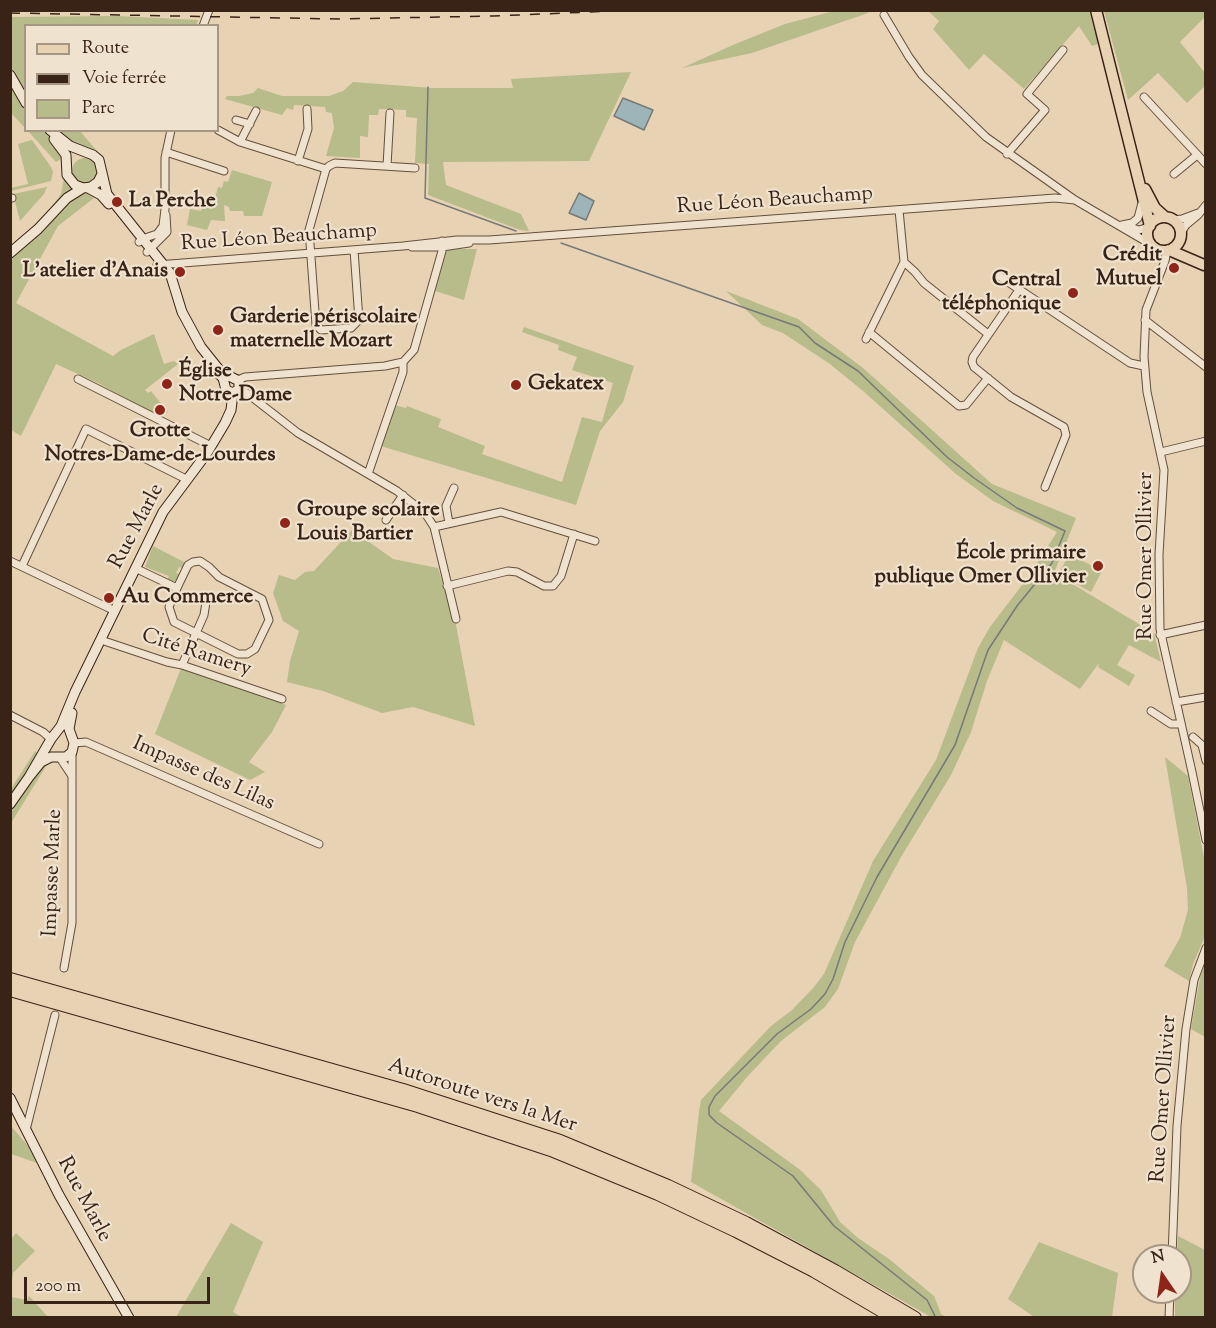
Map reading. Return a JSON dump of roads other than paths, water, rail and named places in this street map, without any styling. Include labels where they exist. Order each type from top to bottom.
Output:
[{"type":"highway","name":"Autoroute vers la Mer","points":[[10,979],[403,1090],[560,1142],[668,1186],[746,1223],[915,1317]]},
{"type":"highway","points":[[10,990],[435,1111],[558,1153],[658,1194],[736,1231],[805,1266],[894,1317]]},
{"type":"main road","points":[[1096,13],[1136,166],[1149,227],[1148,237],[1162,249],[1205,265]]},
{"type":"main road","points":[[10,75],[24,100]]},
{"type":"main road","points":[[49,132],[65,153],[67,170],[65,192],[55,210]]},
{"type":"main road","points":[[51,132],[67,144],[98,159],[108,195],[141,241]]},
{"type":"main road","points":[[86,153],[74,156],[67,170],[72,183],[101,195],[149,250],[172,279],[179,303],[196,340],[216,367],[233,384]]},
{"type":"main road","points":[[1136,166],[1155,208],[1179,226],[1184,250],[1205,265]]},
{"type":"main road","points":[[10,253],[71,194],[97,183],[102,172]]},
{"type":"main road","points":[[1149,227],[1157,219],[1169,219]]},
{"type":"main road","points":[[1162,249],[1180,237]]},
{"type":"main road","name":"Rue Marle","points":[[10,804],[61,726],[163,512],[211,446],[228,416],[233,400],[233,384]]},
{"type":"main road","name":"Rue Marle","points":[[72,744],[69,724],[80,683]]},
{"type":"main road","points":[[64,733],[72,744],[66,757],[58,757],[51,752],[52,739],[64,733]]},
{"type":"main road","name":"Rue Marle","points":[[29,777],[45,759],[58,757]]},
{"type":"main road","name":"Rue Marle","points":[[10,1098],[67,1210],[129,1317]]},
{"type":"street","points":[[884,15],[909,57],[927,81],[972,125],[1007,154],[1075,200],[1162,249]]},
{"type":"street","points":[[1007,154],[1045,110],[1027,94],[1064,50]]},
{"type":"street","points":[[1144,98],[1206,164]]},
{"type":"street","points":[[298,161],[308,129],[307,109]]},
{"type":"street","points":[[240,142],[256,111]]},
{"type":"street","points":[[387,166],[390,113]]},
{"type":"street","points":[[236,120],[250,124]]},
{"type":"street","points":[[220,131],[240,142],[326,169]]},
{"type":"street","points":[[141,241],[160,231],[163,223],[166,152],[171,132]]},
{"type":"street","points":[[166,152],[224,171]]},
{"type":"street","points":[[1174,174],[1197,155]]},
{"type":"street","points":[[354,250],[359,320],[351,328],[321,330],[316,325],[309,227],[326,169],[335,163],[415,168]]},
{"type":"street","points":[[1122,225],[1132,223],[1138,218],[1142,210],[1142,197]]},
{"type":"street","name":"Rue Léon Beauchamp","points":[[161,265],[1056,198],[1075,200]]},
{"type":"street","points":[[1169,219],[1189,216],[1204,207]]},
{"type":"street","points":[[1180,237],[1185,225],[1204,207]]},
{"type":"street","points":[[149,250],[167,232],[165,209]]},
{"type":"street","points":[[899,210],[904,262],[868,336],[956,405],[966,405],[988,378]]},
{"type":"street","points":[[1105,218],[1137,230],[1149,227]]},
{"type":"street","points":[[442,244],[414,350],[403,362],[385,366],[245,377],[233,384],[298,433],[404,495],[425,513],[434,527],[456,619]]},
{"type":"street","name":"Rue Omer Ollivier","points":[[1162,249],[1162,269],[1149,300],[1145,320],[1144,366],[1165,483],[1159,555],[1160,635],[1206,840]]},
{"type":"street","points":[[904,262],[924,282],[988,334]]},
{"type":"street","points":[[999,276],[1130,363],[1144,366]]},
{"type":"street","points":[[1019,290],[973,357],[972,363],[1011,397],[1066,429],[1066,435],[1045,487]]},
{"type":"street","points":[[1145,320],[1206,367]]},
{"type":"street","points":[[368,474],[403,372],[403,362]]},
{"type":"street","points":[[78,379],[211,446]]},
{"type":"street","points":[[22,566],[86,429],[186,479]]},
{"type":"street","points":[[1161,452],[1206,441]]},
{"type":"street","points":[[449,523],[446,506],[454,488]]},
{"type":"street","points":[[386,520],[404,495]]},
{"type":"street","points":[[434,527],[501,512],[595,541]]},
{"type":"street","points":[[447,586],[507,571],[517,572],[544,586],[553,586],[561,576],[574,534]]},
{"type":"street","points":[[10,561],[115,611]]},
{"type":"street","points":[[200,561],[219,577],[260,598],[264,602],[269,617],[255,649],[247,654],[238,654],[174,622],[169,607],[177,588],[188,565],[200,561]]},
{"type":"street","points":[[135,568],[177,588]]},
{"type":"street","points":[[182,664],[204,615],[206,602]]},
{"type":"street","points":[[1160,635],[1206,625]]},
{"type":"street","name":"Cité Ramery","points":[[101,640],[167,662],[182,664],[282,699]]},
{"type":"street","points":[[1176,702],[1206,697]]},
{"type":"street","points":[[1151,711],[1172,724],[1181,724]]},
{"type":"street","points":[[10,715],[52,739]]},
{"type":"street","points":[[1184,737],[1206,736]]},
{"type":"street","points":[[1193,737],[1202,745],[1206,760]]},
{"type":"street","name":"Impasse des Lilas","points":[[72,744],[86,742],[319,844]]},
{"type":"street","name":"Impasse Marle","points":[[64,969],[72,923],[72,744]]},
{"type":"street","name":"Impasse Marle","points":[[58,757],[68,768],[72,778]]},
{"type":"street","name":"Rue Omer Ollivier","points":[[1172,1244],[1177,1126],[1186,1029],[1195,975],[1206,948]]},
{"type":"street","points":[[26,1130],[55,1015]]},
{"type":"water","points":[[623,98],[653,110],[644,130],[614,116]]},
{"type":"water","points":[[579,193],[594,201],[586,220],[569,213]]},
{"type":"waterway","points":[[428,87],[425,198],[516,231]]},
{"type":"waterway","points":[[561,243],[799,327],[815,343],[858,371],[947,457],[974,478],[1017,508],[1065,531],[1052,563],[1017,606],[988,650],[955,745],[877,877],[845,942],[833,979],[825,994],[811,1009],[777,1034],[715,1096],[709,1107],[709,1115],[717,1123],[793,1176],[834,1226],[927,1300],[936,1318]]},
{"type":"railway","points":[[10,13],[339,19],[637,10]]},
{"type":"place","name":"La Perche","points":[[117,202]]},
{"type":"place","name":"Crédit Mutuel","points":[[1174,268]]},
{"type":"place","name":"L'atelier d'Anais","points":[[180,272]]},
{"type":"place","name":"Central téléphonique","points":[[1073,293]]},
{"type":"place","name":"Garderie périscolaire maternelle Mozart","points":[[218,330]]},
{"type":"place","name":"Église Notre-Dame","points":[[167,384]]},
{"type":"place","name":"Gekatex","points":[[516,385]]},
{"type":"place","name":"Grotte Notres-Dame-de-Lourdes","points":[[160,410]]},
{"type":"place","name":"Groupe scolaire Louis Bartier","points":[[285,523]]},
{"type":"place","name":"École primaire publique Omer Ollivier","points":[[1098,566]]},
{"type":"place","name":"Au Commerce","points":[[109,598]]}]
